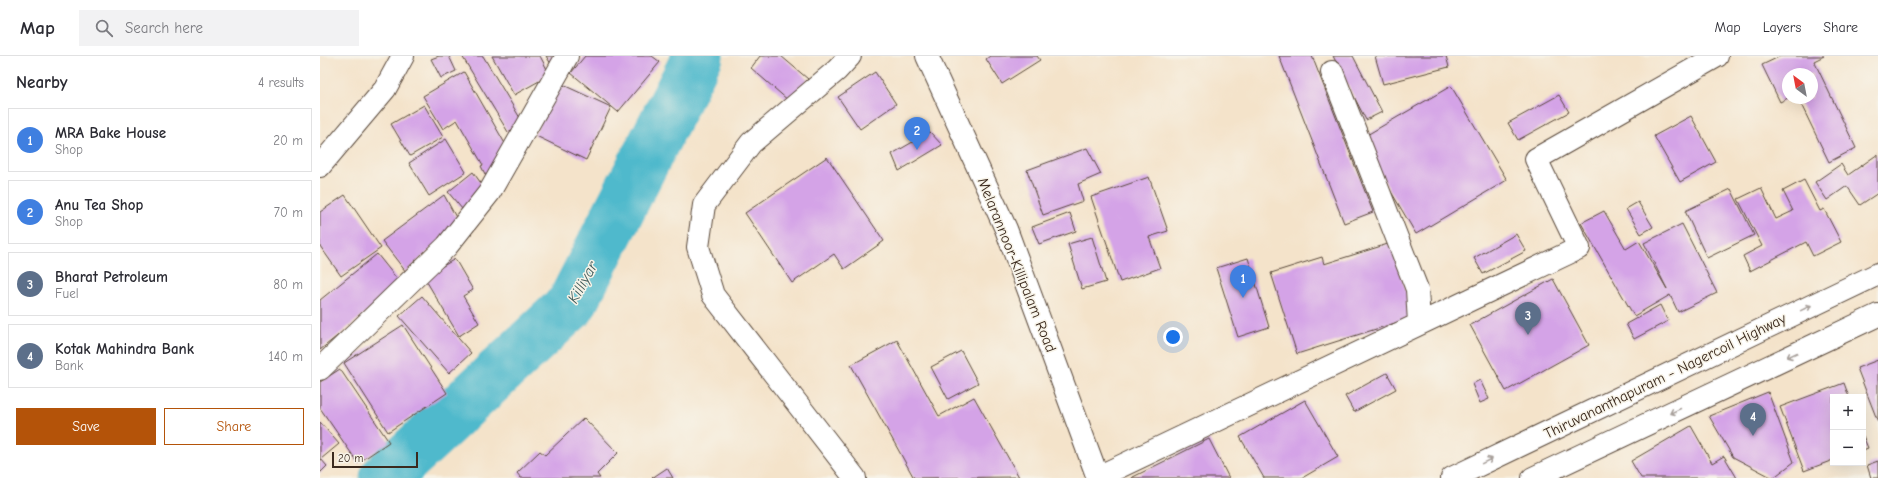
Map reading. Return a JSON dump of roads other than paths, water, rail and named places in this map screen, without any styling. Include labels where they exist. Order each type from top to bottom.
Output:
[{"type":"street","points":[[320,166],[385,89],[403,56]]},
{"type":"street","points":[[320,369],[447,246],[475,211],[489,193],[567,56]]},
{"type":"street","points":[[850,56],[837,70],[751,143],[704,205],[698,247],[713,295],[855,478]]},
{"type":"street","name":"Melarannoor-Killipalam Road","points":[[927,56],[1006,229],[1098,477]]},
{"type":"street","points":[[1098,477],[1579,248],[1536,159],[1718,56]]},
{"type":"street","points":[[1332,72],[1417,290],[1419,323]]},
{"type":"street","name":"Thiruvananthapuram - Nagercoil Highway","points":[[1452,478],[1878,274]]},
{"type":"street","points":[[1533,478],[1878,315]]},
{"type":"street","points":[[1604,405],[1620,437]]},
{"type":"waterway","name":"Killiyar","points":[[385,478],[571,305],[698,56]]},
{"type":"place","name":"Anu Tea Shop","points":[[917,150]]},
{"type":"place","name":"MRA Bake House","points":[[1243,298]]},
{"type":"place","name":"Bharat Petroleum","points":[[1528,335]]},
{"type":"place","name":"Kotak Mahindra Bank","points":[[1753,436]]}]
